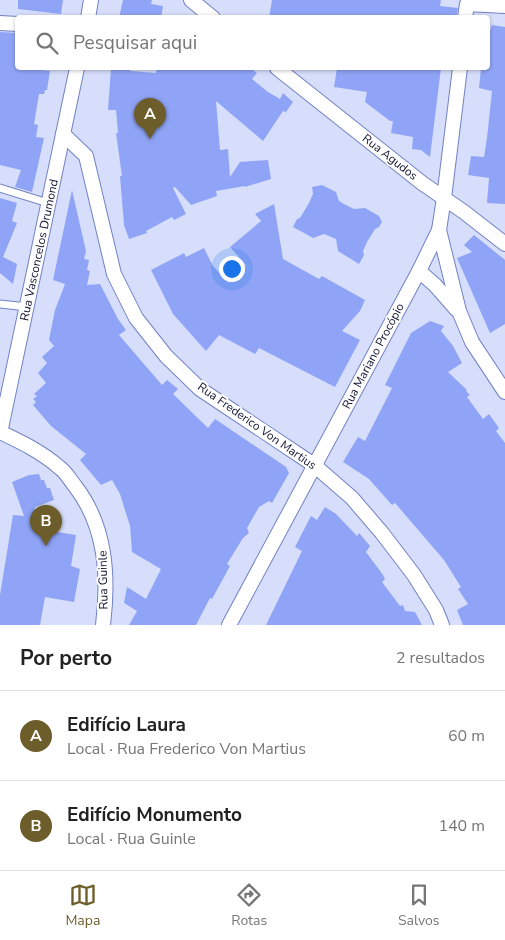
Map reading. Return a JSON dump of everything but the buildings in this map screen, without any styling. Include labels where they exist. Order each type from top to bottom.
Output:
[{"type":"street","points":[[88,15],[91,0]]},
{"type":"street","points":[[191,0],[209,15]]},
{"type":"street","points":[[466,11],[505,6]]},
{"type":"street","points":[[0,23],[15,24]]},
{"type":"street","name":"Rua Vasconcelos Drumond","points":[[0,433],[77,70]]},
{"type":"street","name":"Rua Agudos","points":[[279,70],[422,183],[505,244]]},
{"type":"street","name":"Rua Mariano Procópio","points":[[228,625],[419,271],[438,230],[444,198],[460,70]]},
{"type":"street","name":"Rua Frederico Von Martius","points":[[63,134],[86,156],[114,274],[136,318],[166,356],[200,389],[314,464],[352,498],[414,575],[436,610],[442,625]]},
{"type":"street","points":[[438,230],[459,311],[472,342],[505,392]]},
{"type":"street","points":[[419,271],[435,284],[459,311]]},
{"type":"street","name":"Rua Guinle","points":[[0,433],[31,447],[61,468],[84,498],[98,527],[105,558],[103,625]]},
{"type":"lane","points":[[0,188],[48,203]]},
{"type":"lane","points":[[0,304],[27,307]]},
{"type":"place","name":"Edifício Laura","points":[[150,139]]},
{"type":"place","name":"Edifício Monumento","points":[[46,546]]}]
